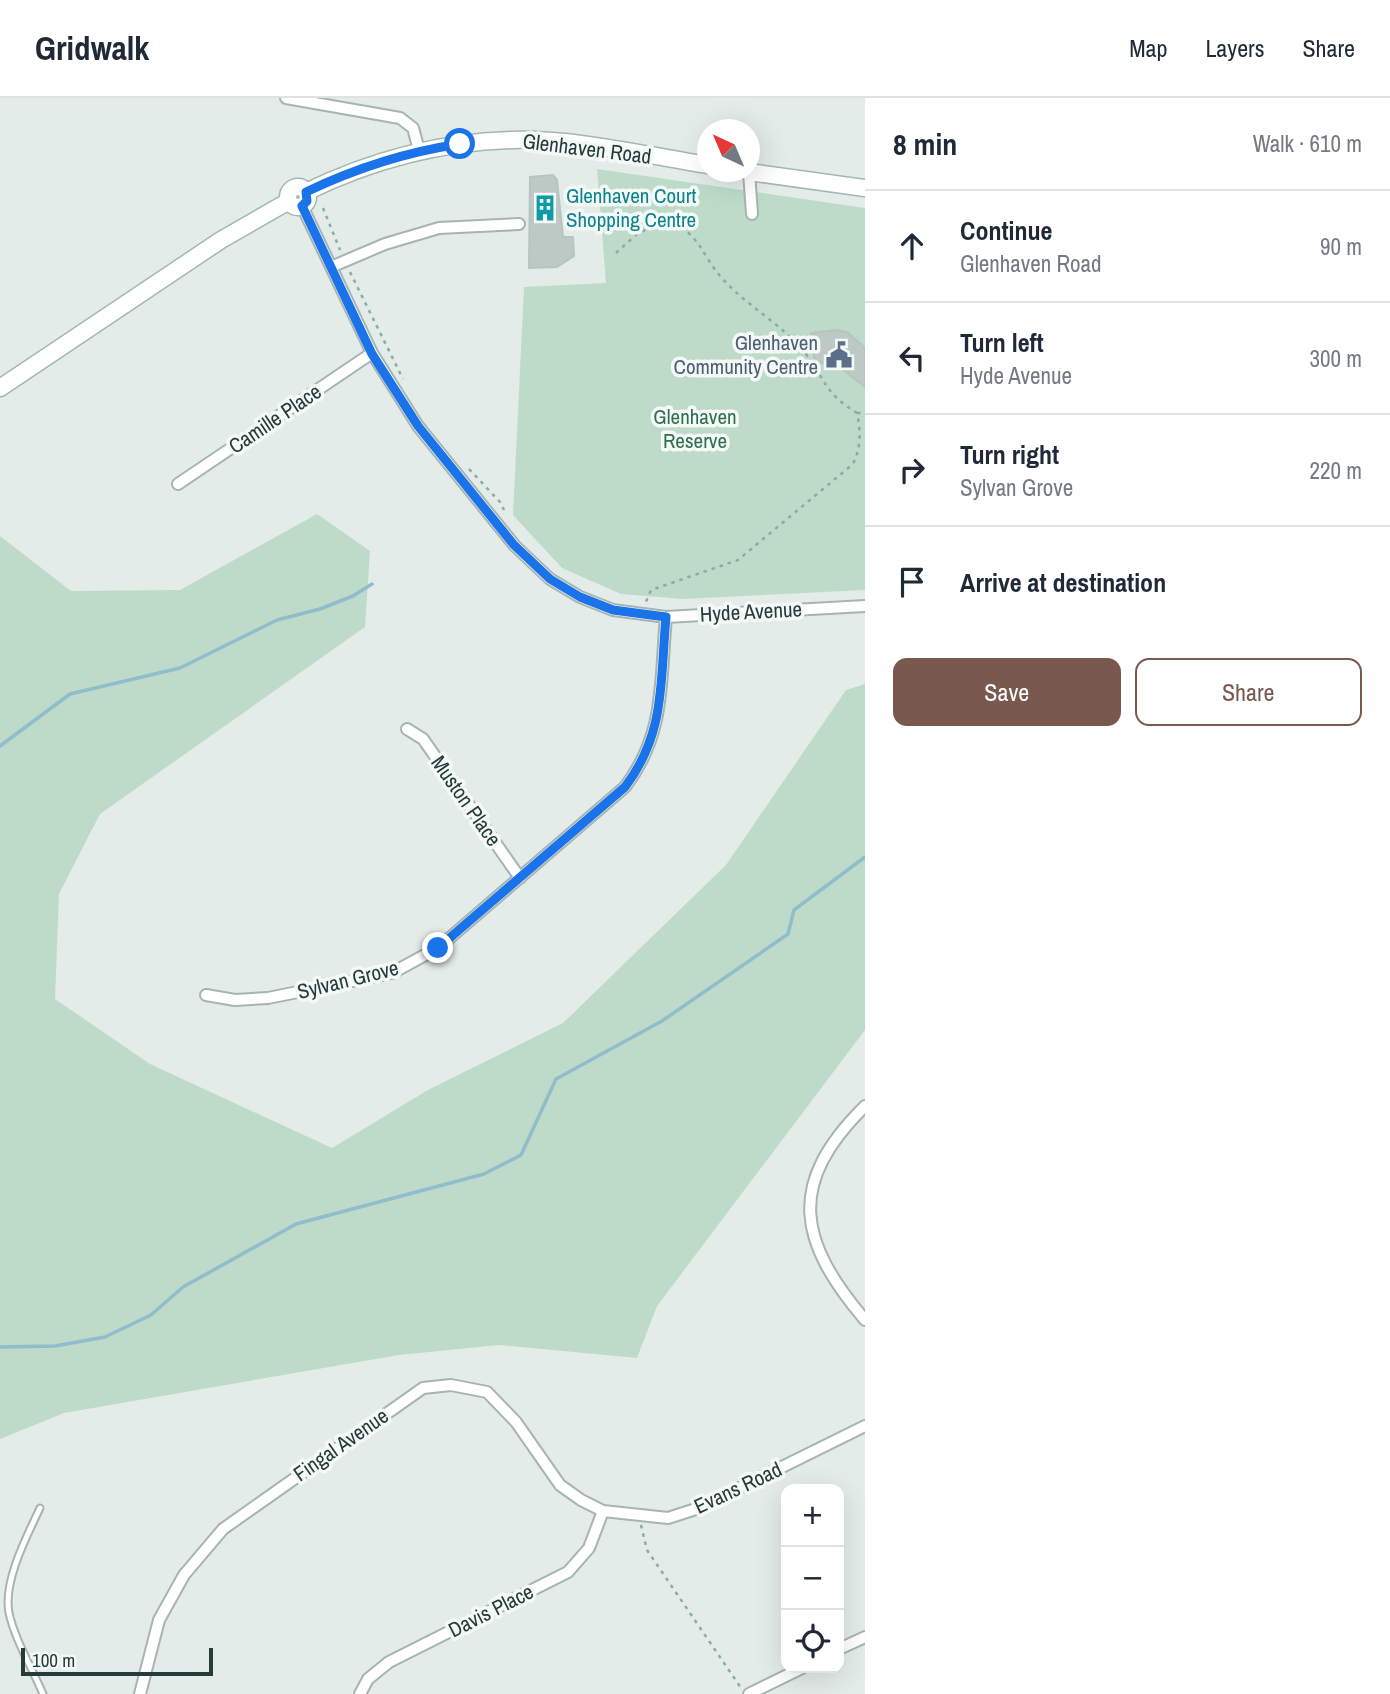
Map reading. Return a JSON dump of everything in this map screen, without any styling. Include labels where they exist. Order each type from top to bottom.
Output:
[{"type":"main road","name":"Glenhaven Road","points":[[0,388],[232,233],[362,167],[419,150],[513,140],[542,141],[697,163]]},
{"type":"main road","points":[[760,174],[865,188]]},
{"type":"street","points":[[286,98],[400,118],[413,128],[419,150]]},
{"type":"street","points":[[750,182],[752,214]]},
{"type":"street","name":"Hyde Avenue","points":[[299,199],[372,354],[418,426],[514,545],[550,579],[580,597],[613,610],[666,617],[865,606]]},
{"type":"street","points":[[331,267],[385,244],[439,228],[519,225]]},
{"type":"street","name":"Camille Place","points":[[178,484],[372,354]]},
{"type":"street","name":"Sylvan Grove","points":[[206,995],[235,1000],[268,998],[392,973],[438,948],[625,787],[642,765],[656,729],[666,617]]},
{"type":"street","name":"Muston Place","points":[[408,729],[424,739],[520,878]]},
{"type":"street","points":[[865,1106],[823,1158],[808,1208],[814,1244],[840,1291],[865,1320]]},
{"type":"street","name":"Fingal Avenue","points":[[140,1694],[159,1620],[184,1575],[223,1530],[423,1388],[452,1385],[486,1392],[516,1422],[560,1485],[603,1511]]},
{"type":"street","name":"Evans Road","points":[[603,1511],[668,1518],[699,1508],[865,1426]]},
{"type":"street","name":"Davis Place","points":[[360,1694],[368,1679],[389,1662],[568,1572],[589,1548],[603,1511]]},
{"type":"street","points":[[844,1647],[865,1637]]},
{"type":"street","points":[[747,1694],[791,1673]]},
{"type":"lane","points":[[40,1508],[20,1549],[8,1599],[10,1614],[43,1694]]},
{"type":"path","points":[[323,208],[345,261],[407,386]]},
{"type":"path","points":[[617,253],[638,233],[666,221],[683,226],[698,240],[709,264],[723,280],[804,353],[836,400],[857,413],[865,413]]},
{"type":"path","points":[[802,339],[804,353]]},
{"type":"path","points":[[641,614],[651,590],[737,560],[842,475],[853,464],[859,452],[860,430],[857,413]]},
{"type":"path","points":[[467,466],[504,510]]},
{"type":"path","points":[[641,1516],[641,1532],[647,1550],[747,1694]]},
{"type":"green space","name":"Glenhaven Reserve","points":[[597,169],[865,208],[865,590],[683,599],[621,594],[562,568],[513,515],[524,287],[606,283]]},
{"type":"green space","points":[[317,514],[370,551],[365,627],[100,814],[59,894],[55,999],[150,1064],[332,1148],[428,1090],[563,1023],[726,865],[846,690],[865,684],[865,1030],[657,1306],[637,1358],[499,1345],[399,1355],[64,1413],[0,1439],[0,536],[71,591],[180,590]]},
{"type":"building","name":"Glenhaven Court Shopping Centre","points":[[553,175],[557,180],[563,237],[573,237],[574,256],[557,267],[529,268],[530,177]]},
{"type":"building","name":"Glenhaven Community Centre","points":[[835,330],[847,332],[865,348],[865,387],[833,362],[815,364],[811,333]]},
{"type":"waterway","points":[[0,746],[70,694],[180,668],[277,620],[320,609],[353,596],[372,584]]},
{"type":"waterway","points":[[0,1347],[55,1346],[105,1337],[151,1315],[183,1287],[296,1224],[484,1174],[521,1155],[556,1079],[662,1021],[788,934],[794,910],[865,857]]},
{"type":"place","name":"Glenhaven Court Shopping Centre","points":[[545,208]]},
{"type":"place","name":"Glenhaven Community Centre","points":[[839,355]]},
{"type":"route","points":[[438,948],[625,787],[642,765],[656,729],[666,617],[613,610],[580,597],[550,579],[514,545],[418,426],[372,354],[302,206],[308,198],[306,192],[362,167],[419,150],[460,144]]}]
